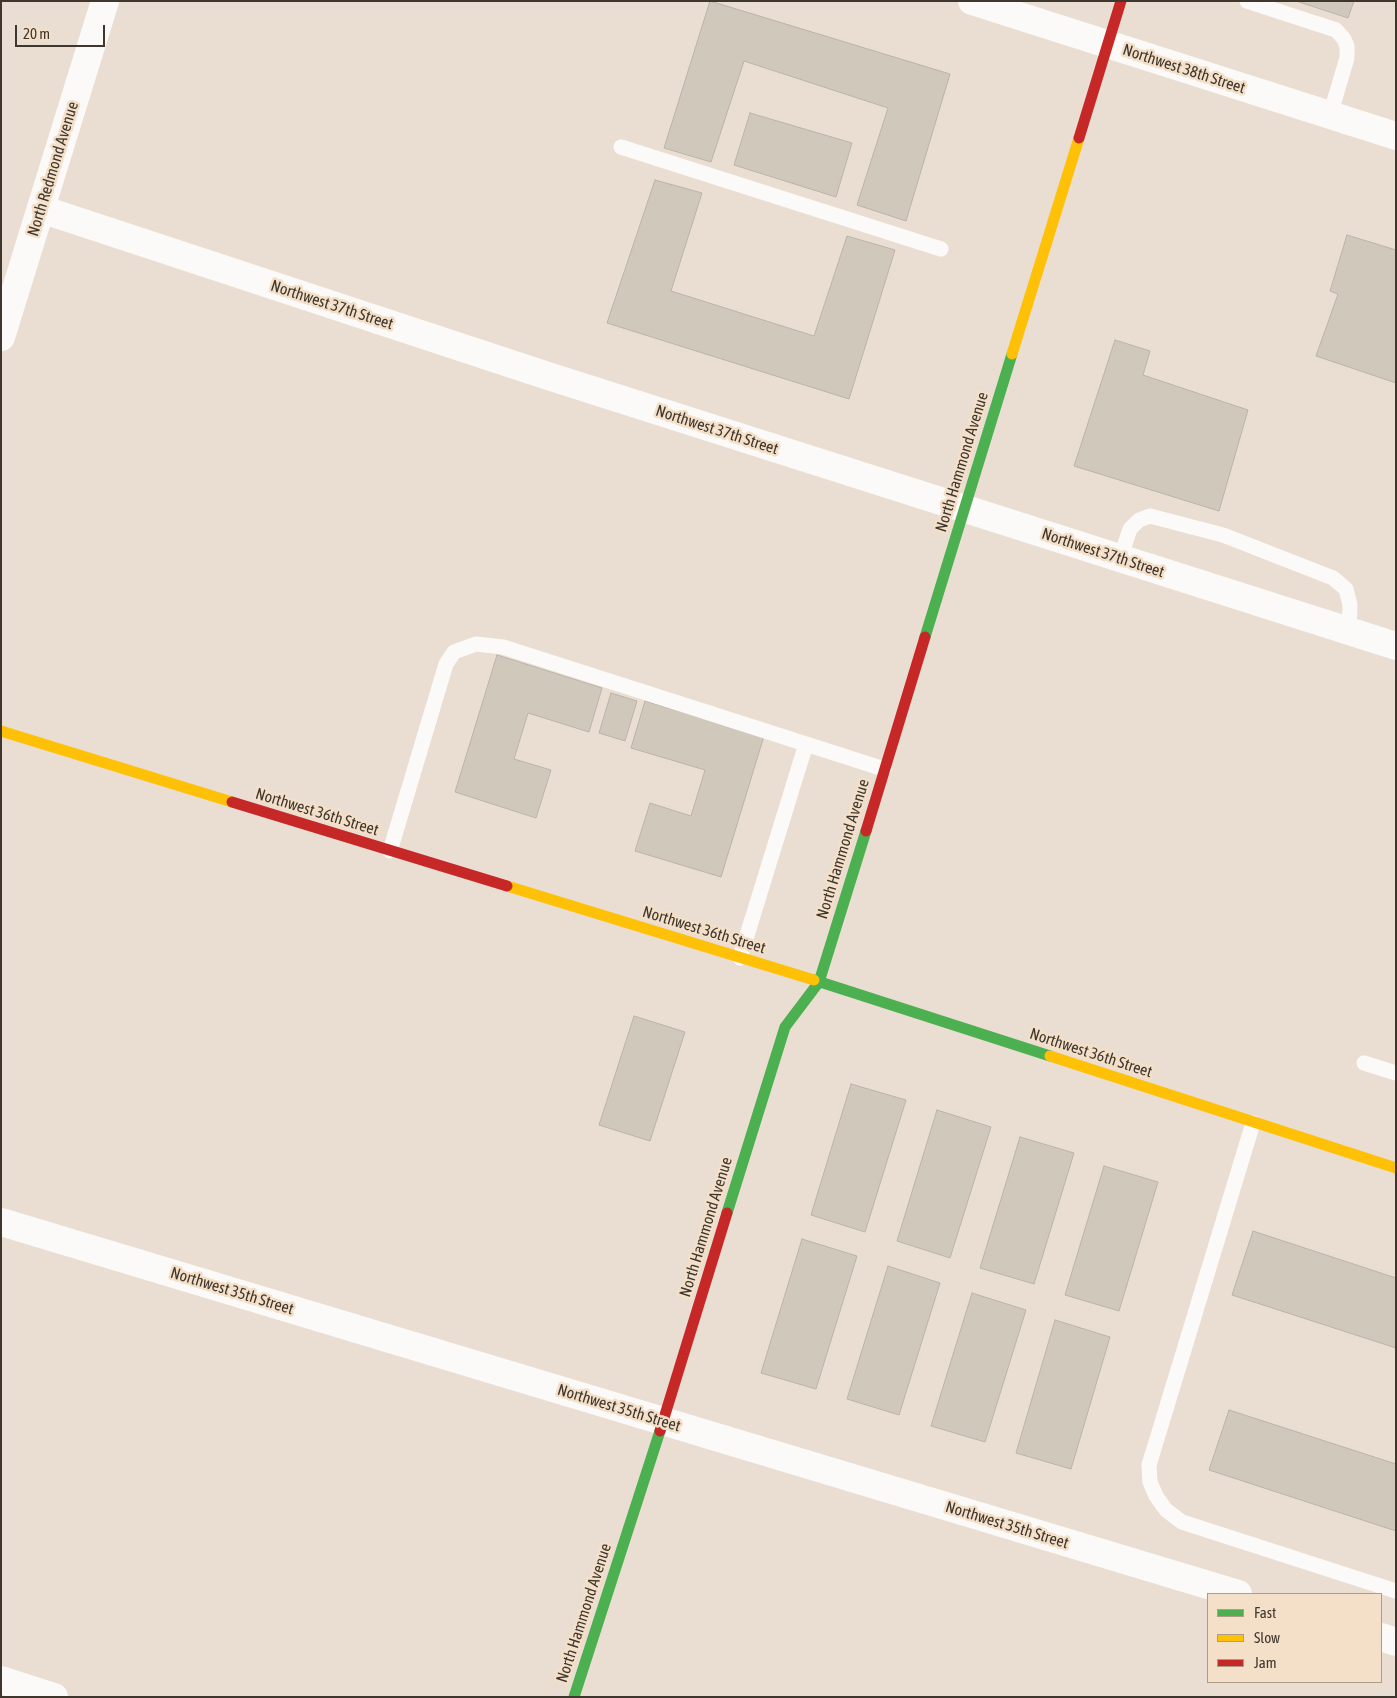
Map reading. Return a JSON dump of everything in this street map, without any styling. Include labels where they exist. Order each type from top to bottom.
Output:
[{"type":"street","name":"North Redmond Avenue","points":[[1,337],[105,1]]},
{"type":"street","name":"Northwest 38th Street","points":[[972,1],[1396,136]]},
{"type":"street","name":"North Hammond Avenue","points":[[574,1697],[663,1421],[785,1027],[819,982],[1121,1]]},
{"type":"street","name":"Northwest 37th Street","points":[[41,209],[548,376],[1396,646]]},
{"type":"street","name":"Northwest 36th Street","points":[[1,731],[819,982],[1396,1168]]},
{"type":"street","name":"Northwest 35th Street","points":[[1,1222],[1235,1593]]},
{"type":"street","points":[[1382,1637],[1396,1642]]},
{"type":"street","points":[[1,1680],[54,1697]]},
{"type":"lane","points":[[1247,1],[1336,30],[1344,40],[1347,46],[1347,58],[1330,115]]},
{"type":"lane","points":[[621,147],[941,249]]},
{"type":"lane","points":[[1120,559],[1130,529],[1139,520],[1150,516],[1223,536],[1333,578],[1346,589],[1350,605],[1350,632]]},
{"type":"lane","points":[[390,851],[446,664],[454,652],[476,644],[503,647],[884,769]]},
{"type":"lane","points":[[740,958],[806,744]]},
{"type":"lane","points":[[1364,1064],[1396,1073]]},
{"type":"lane","points":[[1253,1123],[1149,1465],[1150,1482],[1156,1496],[1166,1510],[1182,1522],[1396,1592]]},
{"type":"building","points":[[710,1],[950,74],[906,221],[857,205],[888,108],[744,61],[711,162],[664,148]]},
{"type":"building","points":[[1296,1],[1354,1],[1348,18]]},
{"type":"building","points":[[750,113],[852,143],[836,197],[734,165]]},
{"type":"building","points":[[655,180],[702,193],[671,291],[814,336],[847,236],[895,250],[849,399],[607,323]]},
{"type":"building","points":[[1347,235],[1396,250],[1396,383],[1316,356],[1338,294],[1330,291]]},
{"type":"building","points":[[1115,340],[1150,351],[1143,375],[1248,410],[1219,511],[1074,466]]},
{"type":"building","points":[[497,655],[602,688],[589,732],[528,713],[514,759],[551,770],[536,818],[455,792]]},
{"type":"building","points":[[611,693],[637,701],[625,741],[599,733]]},
{"type":"building","points":[[645,701],[764,736],[721,877],[635,851],[650,803],[691,816],[705,770],[631,748]]},
{"type":"building","points":[[634,1016],[685,1032],[650,1141],[599,1125]]},
{"type":"building","points":[[851,1084],[906,1100],[865,1232],[811,1215]]},
{"type":"building","points":[[937,1110],[991,1127],[950,1258],[897,1241]]},
{"type":"building","points":[[1020,1137],[1074,1153],[1034,1284],[980,1268]]},
{"type":"building","points":[[1104,1166],[1158,1182],[1119,1311],[1065,1295]]},
{"type":"building","points":[[1253,1231],[1396,1278],[1396,1348],[1232,1295]]},
{"type":"building","points":[[802,1239],[857,1256],[816,1389],[761,1373]]},
{"type":"building","points":[[888,1266],[940,1283],[899,1415],[847,1399]]},
{"type":"building","points":[[972,1293],[1026,1310],[985,1442],[931,1426]]},
{"type":"building","points":[[1055,1320],[1110,1337],[1071,1469],[1016,1453]]},
{"type":"building","points":[[1229,1410],[1396,1464],[1396,1531],[1209,1470]]},
{"type":"traffic: fast","points":[[925,637],[1012,354]]},
{"type":"traffic: fast","points":[[727,1213],[785,1027],[819,982],[866,831]]},
{"type":"traffic: fast","points":[[814,980],[1050,1056]]},
{"type":"traffic: fast","points":[[574,1697],[660,1431]]},
{"type":"traffic: slow","points":[[1012,354],[1079,138]]},
{"type":"traffic: slow","points":[[1,731],[232,802]]},
{"type":"traffic: slow","points":[[507,886],[814,980]]},
{"type":"traffic: slow","points":[[1050,1056],[1396,1168]]},
{"type":"traffic: jam","points":[[1079,138],[1121,1]]},
{"type":"traffic: jam","points":[[866,831],[925,637]]},
{"type":"traffic: jam","points":[[232,802],[507,886]]},
{"type":"traffic: jam","points":[[660,1431],[727,1213]]}]
